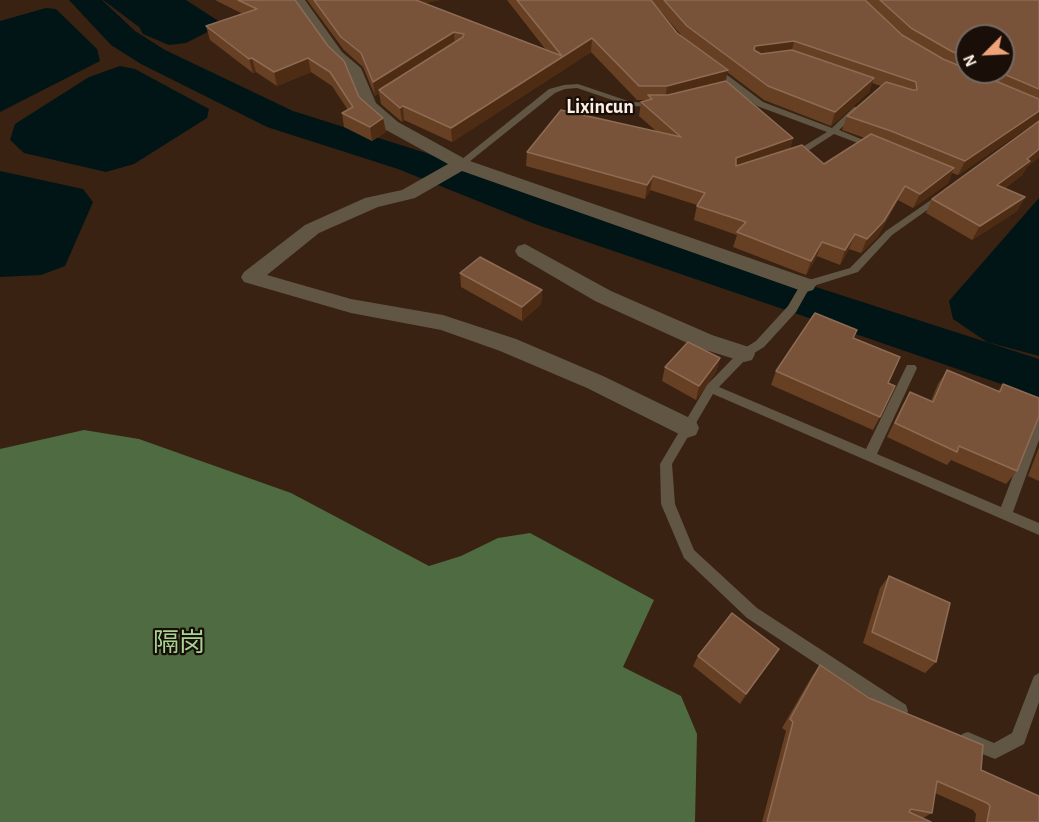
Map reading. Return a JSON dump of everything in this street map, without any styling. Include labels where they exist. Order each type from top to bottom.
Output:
[{"type":"street","points":[[298,0],[337,55],[355,71],[392,126],[450,171],[804,288]]},
{"type":"street","points":[[450,171],[408,194],[372,202],[312,229],[251,277],[351,306],[443,323],[508,345],[595,382],[687,428]]},
{"type":"street","points":[[525,251],[603,296],[704,341],[744,354]]},
{"type":"lane","points":[[708,64],[760,104],[832,132],[882,148]]},
{"type":"lane","points":[[450,171],[552,91],[564,87],[578,86],[630,104],[665,105]]},
{"type":"lane","points":[[725,89],[735,86]]},
{"type":"lane","points":[[780,161],[791,157],[832,132],[863,104]]},
{"type":"lane","points":[[912,716],[891,708],[752,613],[689,554],[668,504],[666,464],[711,388],[744,354],[760,344],[792,309],[804,288],[854,270],[889,233],[951,188]]},
{"type":"lane","points":[[869,457],[911,368]]},
{"type":"lane","points":[[711,388],[869,457],[1006,512],[1039,529]]},
{"type":"lane","points":[[1006,512],[1039,423]]},
{"type":"lane","points":[[954,734],[995,751],[1018,738],[1039,681]]},
{"type":"green space","name":"隔岗","points":[[84,430],[139,439],[291,493],[429,566],[461,556],[498,538],[530,533],[654,600],[623,667],[681,696],[697,734],[695,822],[0,822],[0,449]]},
{"type":"shaded area","points":[[103,0],[186,0],[223,24],[186,43],[169,45],[143,34],[139,27]]},
{"type":"shaded area","points":[[46,8],[56,9],[97,49],[100,61],[0,112],[0,21]]},
{"type":"shaded area","points":[[120,66],[135,69],[209,109],[207,118],[134,164],[106,172],[24,153],[10,140],[15,124],[89,77]]},
{"type":"shaded area","points":[[0,171],[83,189],[93,202],[65,266],[41,275],[0,277]]},
{"type":"shaded area","points":[[1039,198],[1039,356],[987,342],[953,319],[949,301]]},
{"type":"building","points":[[238,0],[295,0],[328,46],[344,61],[359,97],[383,118],[370,127],[342,113],[353,107],[330,72],[308,58],[274,72],[252,58],[249,59],[206,26],[257,9]]},
{"type":"building","points":[[314,0],[416,0],[562,56],[517,0],[651,0],[677,33],[728,70],[667,86],[639,86],[592,38],[451,128],[403,106],[400,108],[379,90],[463,37],[464,34],[454,32],[373,82],[361,53],[341,37]]},
{"type":"building","points":[[664,0],[865,0],[902,35],[955,64],[955,84],[1003,84],[1039,99],[1039,111],[965,161],[847,116],[886,82],[917,90],[916,82],[794,41],[755,46],[754,50],[761,54],[792,50],[874,78],[835,112],[768,86],[687,26]]},
{"type":"building","points":[[880,0],[1039,0],[1039,89],[1015,79],[1015,24],[955,24],[955,53],[911,28]]},
{"type":"building","points":[[726,81],[793,138],[736,158],[736,166],[802,145],[824,164],[871,134],[954,168],[920,194],[905,186],[884,221],[867,239],[855,234],[845,250],[822,242],[811,261],[737,232],[746,222],[697,206],[705,193],[653,176],[647,185],[527,152],[561,110],[681,137],[641,102],[652,99],[648,95],[668,95]]},
{"type":"building","points":[[1039,121],[1039,149],[1027,159],[1030,161],[997,185],[1025,197],[980,226],[932,199]]},
{"type":"building","points":[[480,257],[542,290],[522,307],[460,273]]},
{"type":"building","points":[[815,313],[857,330],[853,338],[900,357],[888,383],[895,386],[880,417],[776,371]]},
{"type":"building","points":[[688,342],[720,358],[699,386],[665,367]]},
{"type":"building","points":[[947,370],[1000,392],[1003,384],[1039,398],[1039,416],[1017,471],[959,446],[957,452],[895,423],[910,392],[933,402]]},
{"type":"building","points":[[889,576],[950,603],[936,662],[872,632]]},
{"type":"building","points":[[732,613],[779,649],[746,694],[698,656]]},
{"type":"building","points":[[820,665],[869,698],[983,745],[981,770],[1039,796],[1039,822],[987,822],[990,806],[987,803],[937,781],[932,813],[911,809],[909,812],[931,822],[767,822],[793,722],[790,719]]},
{"type":"waterway","points":[[84,0],[123,38],[153,57],[280,119],[412,161],[550,215],[1039,378]]},
{"type":"district","name":"Lixincun","points":[[600,107]]}]
